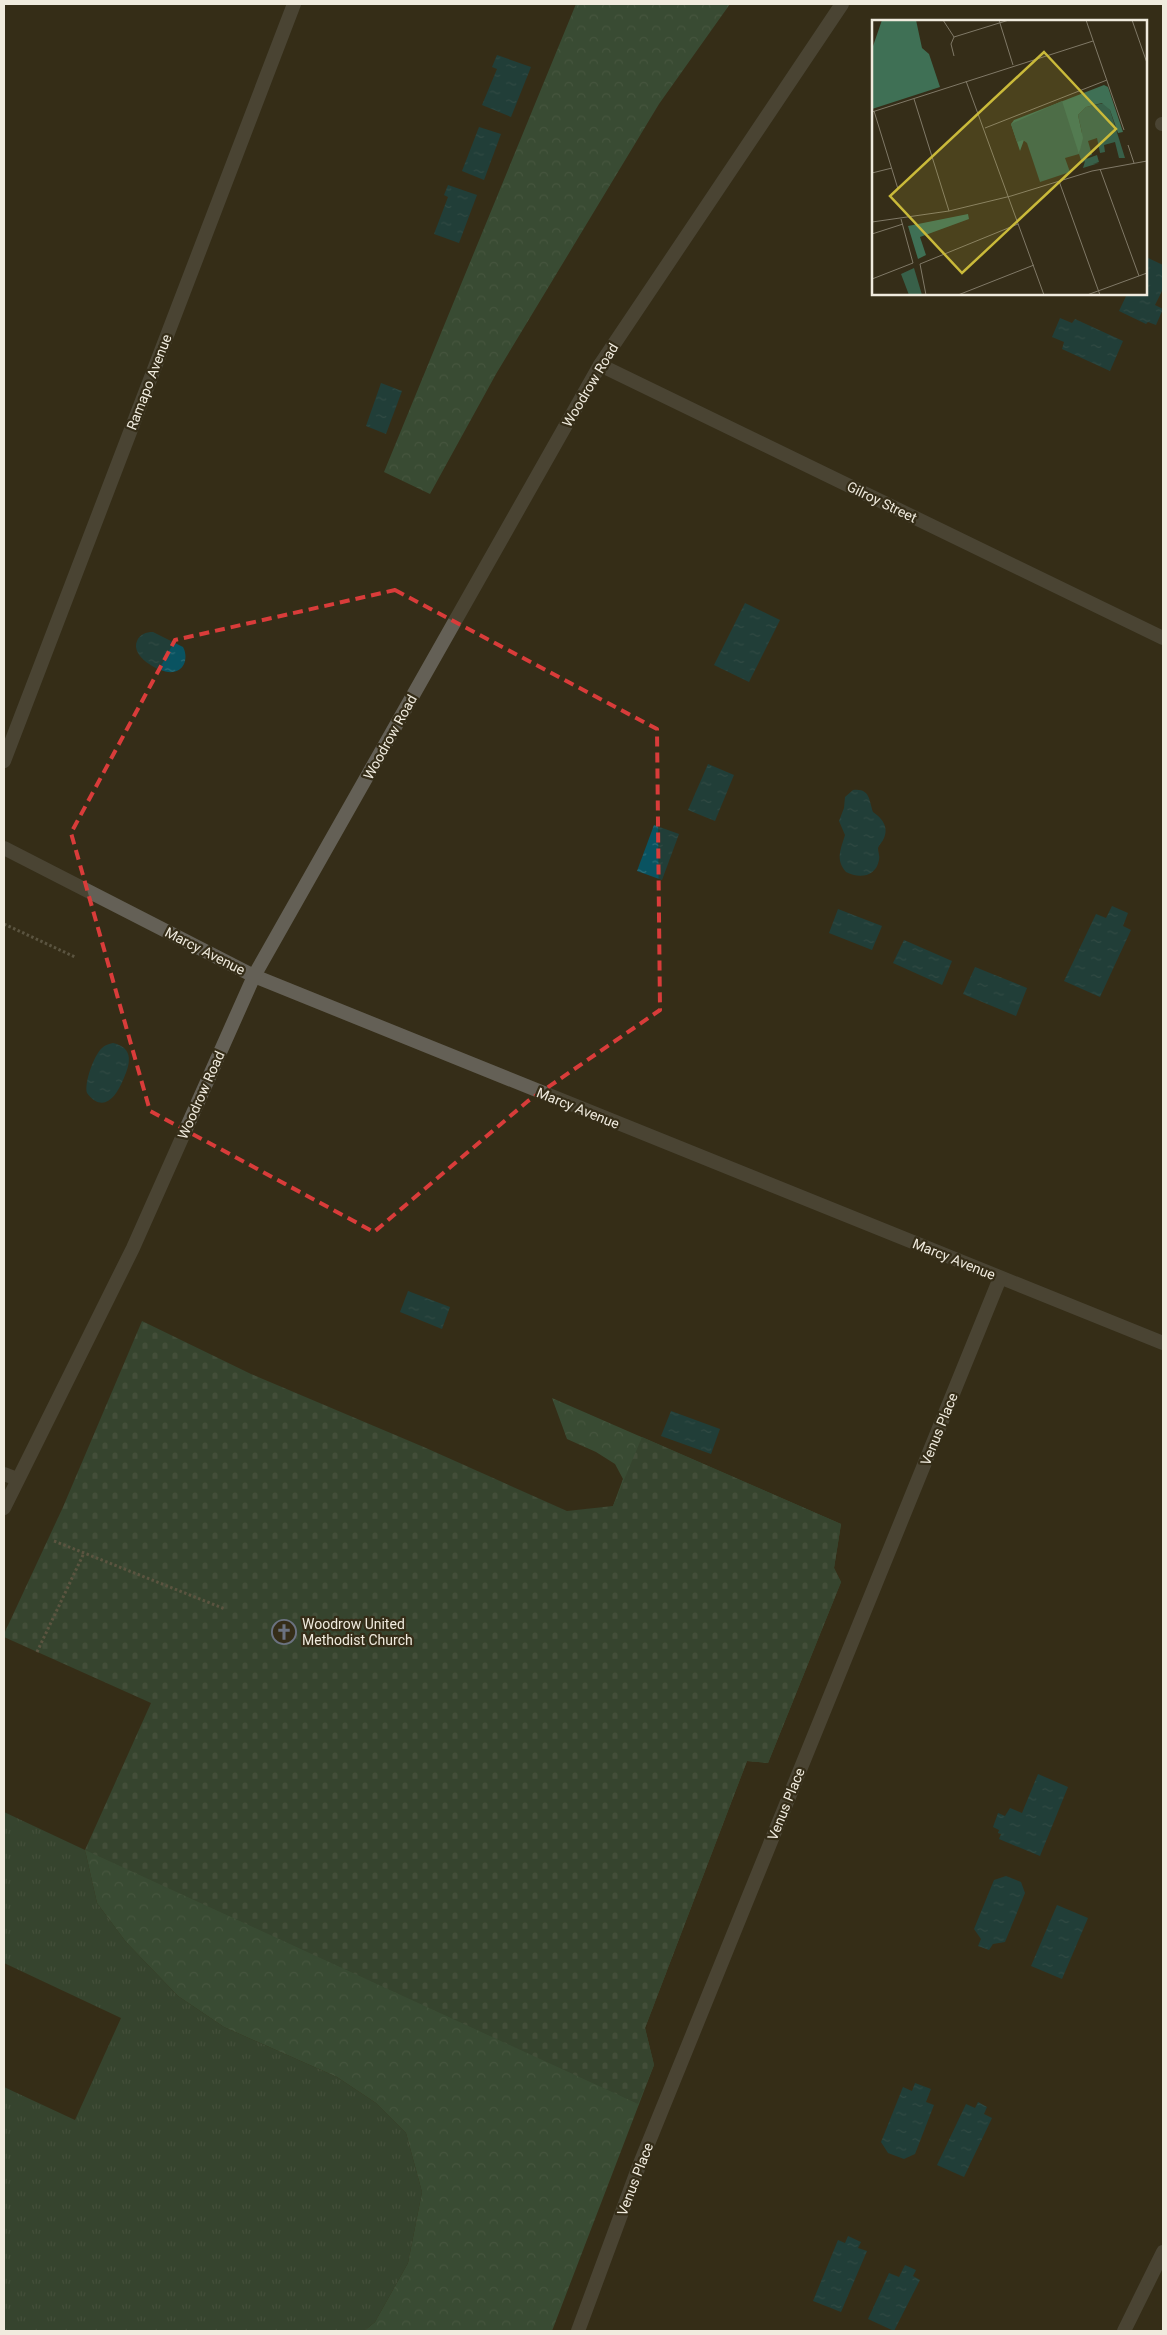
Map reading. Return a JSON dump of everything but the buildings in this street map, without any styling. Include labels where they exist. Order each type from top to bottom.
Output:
[{"type":"street","name":"Ramapo Avenue","points":[[4,761],[294,4]]},
{"type":"street","name":"Woodrow Road","points":[[4,1508],[133,1248],[254,976],[600,365],[842,4]]},
{"type":"street","name":"Gilroy Street","points":[[600,365],[1163,638]]},
{"type":"street","name":"Marcy Avenue","points":[[4,848],[254,976],[1163,1343]]},
{"type":"street","name":"Venus Place","points":[[578,2331],[639,2166],[1000,1278]]},
{"type":"street","points":[[4,1474],[17,1479]]},
{"type":"street","points":[[1124,2331],[1163,2252]]},
{"type":"path","points":[[4,924],[75,957]]},
{"type":"path","points":[[54,1541],[225,1609]]},
{"type":"path","points":[[37,1652],[84,1553]]},
{"type":"highlighted area","points":[[395,590],[657,729],[660,1010],[528,1101],[374,1232],[150,1111],[71,833],[175,640]]},
{"type":"green space","points":[[576,4],[730,4],[659,104],[496,374],[430,494],[384,472]]},
{"type":"green space","points":[[142,1321],[251,1374],[426,1448],[567,1511],[613,1506],[642,1437],[841,1524],[834,1568],[841,1582],[768,1763],[747,1761],[645,2028],[654,2065],[638,2104],[85,1850],[151,1703],[4,1637],[4,1634],[63,1507]]},
{"type":"green space","points":[[552,1398],[841,1524],[834,1568],[841,1582],[768,1763],[747,1761],[645,2028],[654,2065],[552,2331],[364,2331],[375,2322],[408,2263],[422,2192],[406,2133],[376,2103],[337,2077],[224,2027],[178,1996],[126,1942],[97,1903],[85,1850],[103,1841],[613,1506],[623,1479],[615,1464],[596,1452],[567,1439]]},
{"type":"green space","points":[[4,1812],[85,1850],[97,1903],[126,1942],[178,1996],[224,2027],[337,2077],[376,2103],[406,2133],[422,2192],[408,2263],[375,2322],[364,2331],[4,2331],[4,2087],[75,2120],[121,2018],[4,1963]]},
{"type":"water","points":[[497,55],[531,67],[511,117],[482,105],[497,69],[492,67]]},
{"type":"water","points":[[479,127],[501,134],[484,180],[462,171]]},
{"type":"water","points":[[448,185],[477,195],[459,243],[434,234],[448,197],[444,195]]},
{"type":"water","points":[[1147,257],[1163,265],[1163,289],[1155,305],[1163,309],[1156,325],[1148,322],[1146,324],[1119,311],[1127,295],[1147,295]]},
{"type":"water","points":[[1060,318],[1072,323],[1075,319],[1123,341],[1110,371],[1062,349],[1064,342],[1052,337]]},
{"type":"water","points":[[381,383],[402,391],[386,434],[366,426]]},
{"type":"water","points":[[745,603],[780,620],[749,682],[714,665]]},
{"type":"water","points":[[153,632],[183,647],[185,662],[181,669],[173,672],[161,670],[148,663],[138,653],[137,641],[144,634]]},
{"type":"water","points":[[708,764],[734,775],[715,821],[688,810]]},
{"type":"water","points":[[853,790],[866,793],[873,812],[882,820],[886,830],[878,848],[879,858],[877,866],[871,873],[861,876],[846,872],[840,858],[845,835],[839,821],[844,808],[845,797]]},
{"type":"water","points":[[654,825],[679,834],[662,880],[637,871]]},
{"type":"water","points":[[1112,906],[1128,913],[1123,926],[1131,930],[1100,997],[1064,981],[1096,914],[1106,918]]},
{"type":"water","points":[[838,909],[882,926],[872,950],[829,933]]},
{"type":"water","points":[[904,940],[952,961],[942,985],[893,963]]},
{"type":"water","points":[[975,967],[1027,988],[1016,1016],[963,994]]},
{"type":"water","points":[[113,1043],[125,1049],[128,1053],[129,1063],[117,1092],[108,1101],[104,1103],[98,1102],[87,1093],[88,1076],[99,1052],[104,1046]]},
{"type":"water","points":[[408,1291],[450,1307],[442,1329],[400,1312]]},
{"type":"water","points":[[671,1411],[720,1429],[711,1454],[661,1436]]},
{"type":"water","points":[[1038,1774],[1068,1787],[1040,1856],[999,1839],[1001,1834],[998,1833],[999,1830],[993,1827],[998,1813],[1005,1816],[1010,1808],[1022,1813]]},
{"type":"water","points":[[1006,1876],[1021,1882],[1025,1893],[1005,1942],[993,1944],[989,1950],[978,1946],[981,1939],[974,1929],[994,1880]]},
{"type":"water","points":[[1057,1905],[1088,1918],[1062,1979],[1031,1966]]},
{"type":"water","points":[[915,2083],[931,2089],[926,2102],[934,2105],[915,2154],[904,2159],[888,2153],[881,2142],[903,2087],[912,2091]]},
{"type":"water","points":[[978,2102],[987,2107],[984,2114],[992,2118],[964,2177],[937,2165],[966,2104],[975,2108]]},
{"type":"water","points":[[848,2236],[861,2242],[858,2248],[867,2251],[841,2312],[813,2301],[838,2240],[845,2243]]},
{"type":"water","points":[[905,2265],[916,2270],[913,2276],[920,2280],[894,2331],[868,2319],[889,2273],[899,2277]]},
{"type":"place","name":"Woodrow United Methodist Church","points":[[284,1632]]}]
